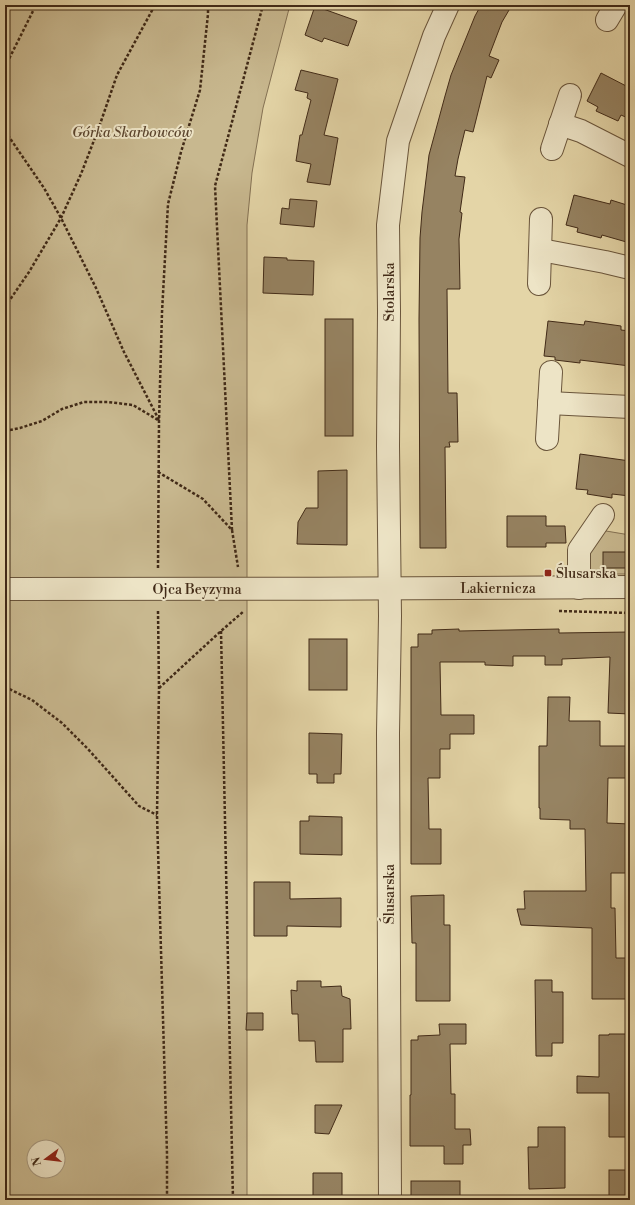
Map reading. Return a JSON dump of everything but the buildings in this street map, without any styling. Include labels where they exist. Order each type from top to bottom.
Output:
[{"type":"street","name":"Stolarska","points":[[389,589],[388,225],[398,141],[434,36],[448,5]]},
{"type":"street","points":[[552,149],[570,95]]},
{"type":"street","points":[[560,124],[581,131],[630,156]]},
{"type":"street","points":[[539,284],[541,220]]},
{"type":"street","points":[[541,250],[630,268]]},
{"type":"street","points":[[547,439],[551,372]]},
{"type":"street","points":[[549,403],[630,407]]},
{"type":"street","points":[[579,588],[579,550],[603,515]]},
{"type":"street","name":"Lakiernicza","points":[[389,589],[630,587]]},
{"type":"street","name":"Ojca Beyzyma","points":[[5,589],[389,589]]},
{"type":"street","name":"Ślusarska","points":[[389,589],[388,741],[390,1200]]},
{"type":"path","points":[[5,78],[8,59],[36,5]]},
{"type":"path","points":[[5,307],[29,272],[61,218],[84,167],[117,76],[154,5]]},
{"type":"path","points":[[168,1200],[157,815],[159,688],[158,472],[162,312],[168,204],[181,152],[200,90],[208,5]]},
{"type":"path","points":[[239,589],[239,576],[232,530],[215,186],[262,5]]},
{"type":"path","points":[[5,131],[44,188],[61,218],[96,288],[124,352],[159,421]]},
{"type":"path","points":[[5,431],[42,421],[62,409],[84,402],[108,402],[133,405],[159,421]]},
{"type":"path","points":[[158,472],[204,499],[232,530]]},
{"type":"path","points":[[552,611],[630,613]]},
{"type":"path","points":[[159,688],[244,612]]},
{"type":"path","points":[[221,631],[232,1200]]},
{"type":"path","points":[[5,687],[32,700],[62,723],[88,749],[139,806],[157,815]]},
{"type":"green space","name":"Górka Skarbowców","points":[[5,5],[290,5],[263,108],[252,173],[247,225],[247,1200],[5,1200]]},
{"type":"green space","points":[[600,530],[630,535],[630,574],[583,574],[584,554]]},
{"type":"place","name":"Ślusarska","points":[[548,573]]}]
